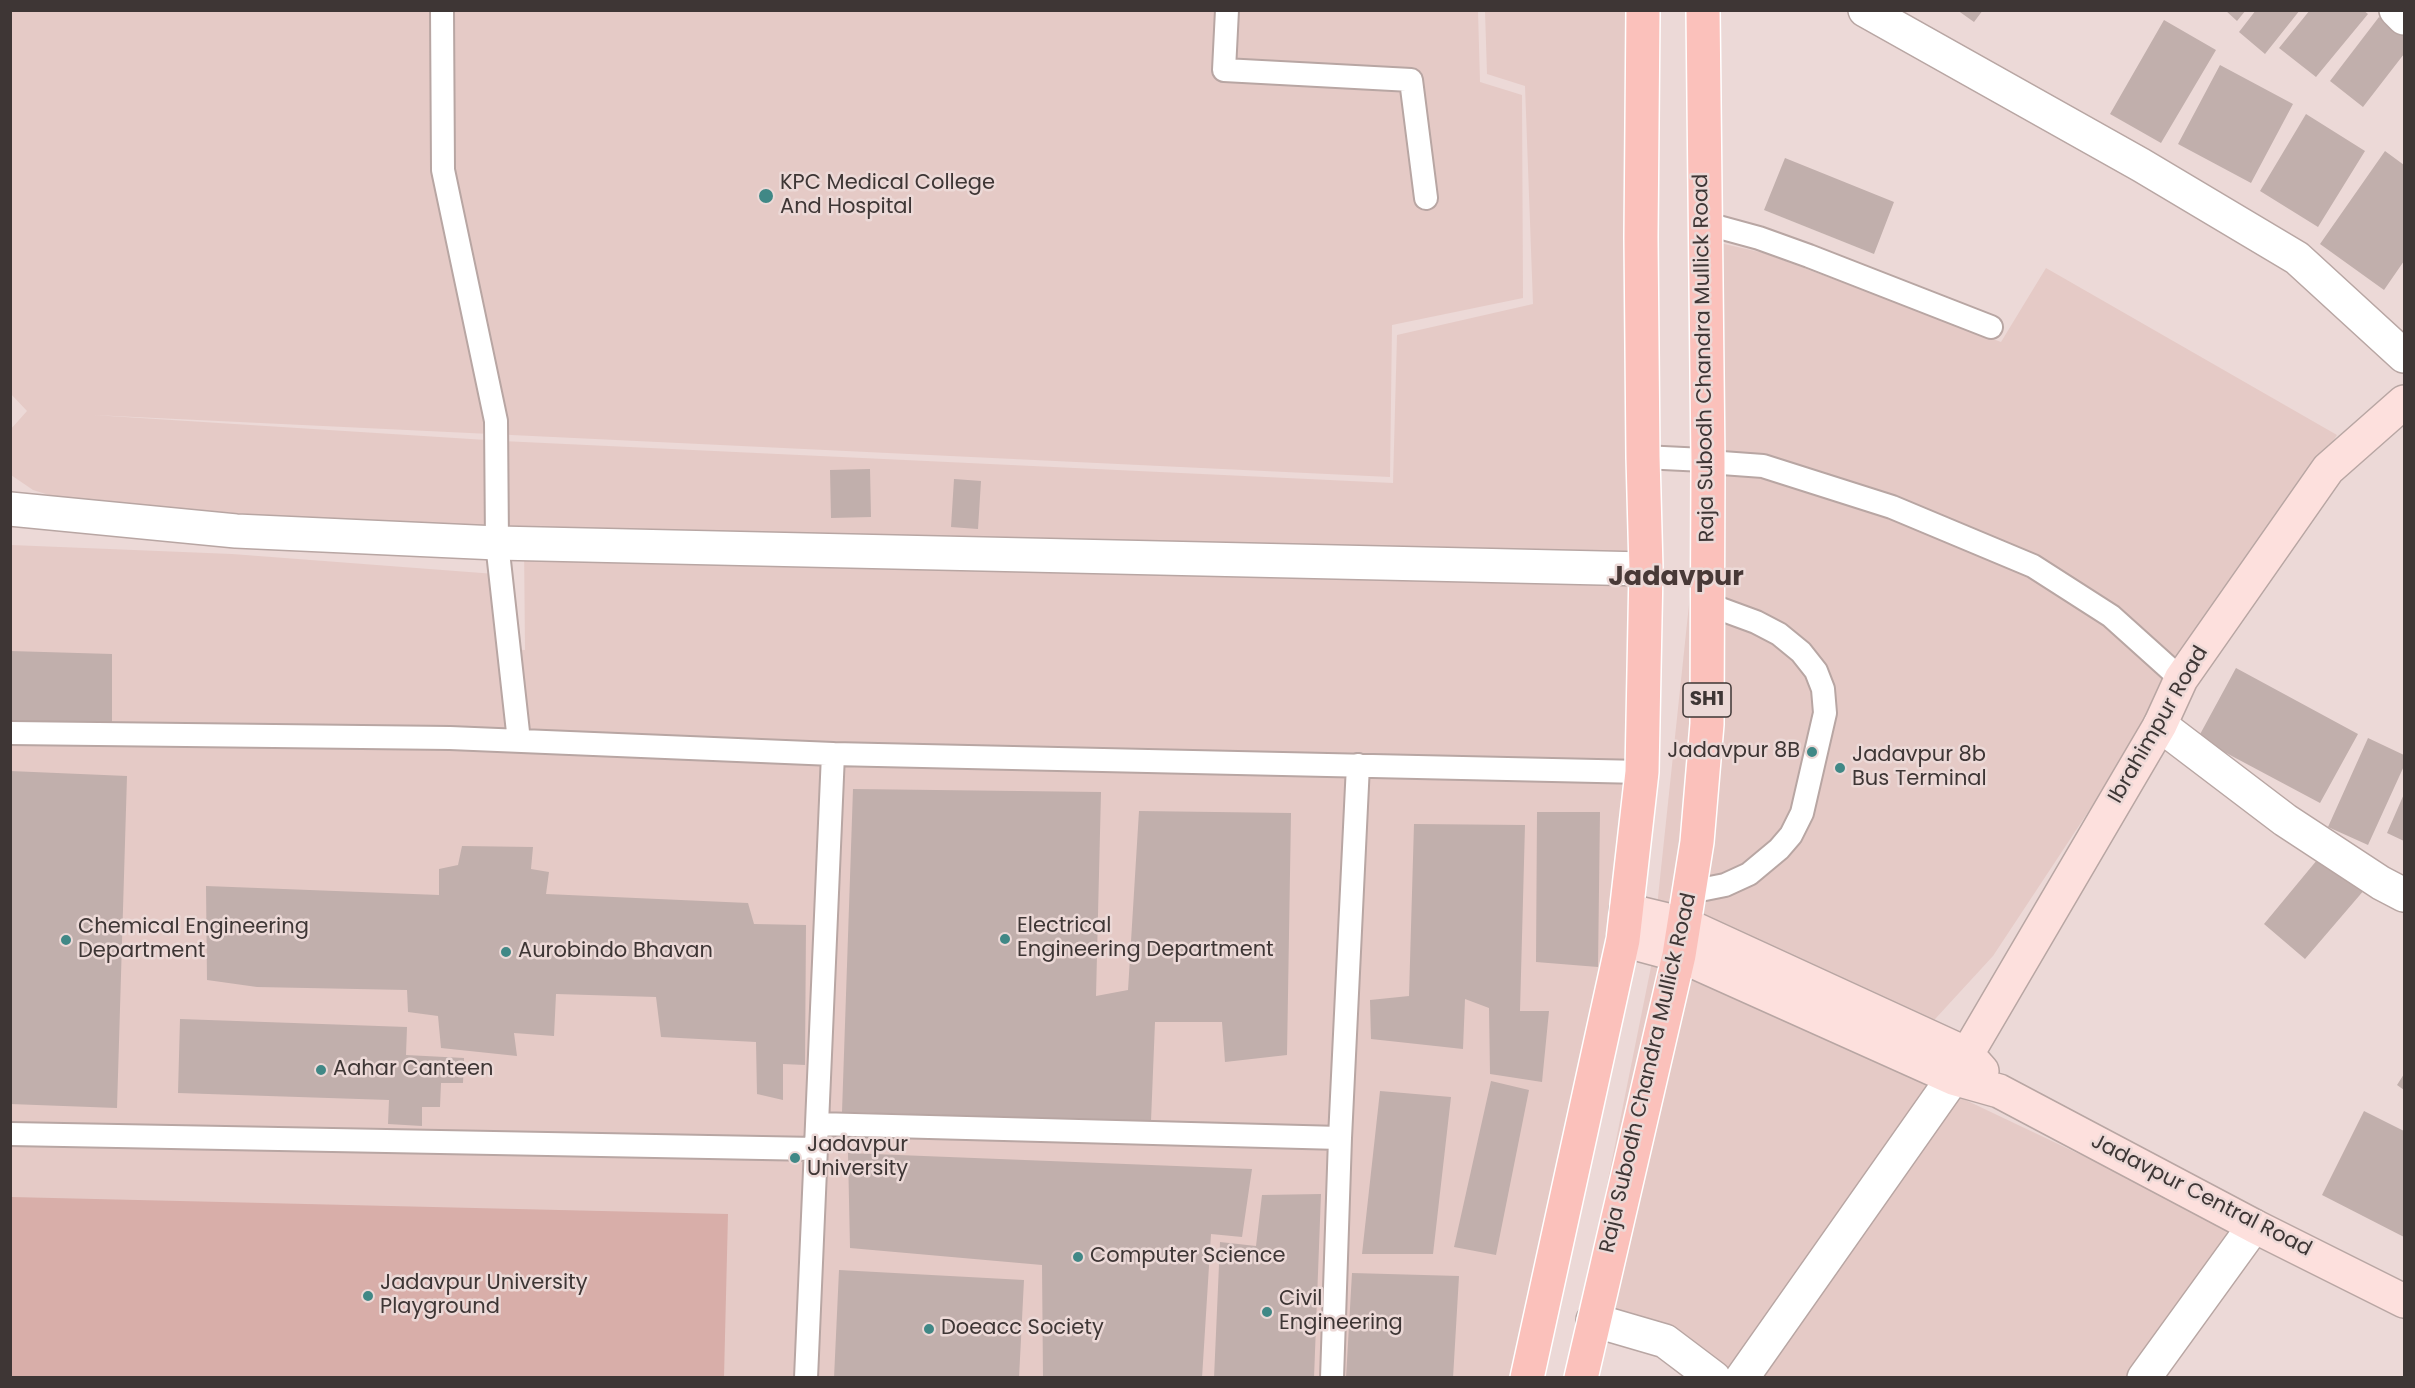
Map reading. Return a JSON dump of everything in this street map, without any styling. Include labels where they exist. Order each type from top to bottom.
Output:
[{"type":"main road","points":[[1527,1377],[1624,925],[1642,772],[1646,570],[1643,457],[1643,10]]},
{"type":"main road","name":"Raja Subodh Chandra Mullick Road","points":[[1581,1377],[1682,940],[1697,842],[1707,724],[1708,462],[1703,10]]},
{"type":"street","points":[[1865,10],[2141,165],[2297,258],[2404,356]]},
{"type":"street","points":[[2396,10],[2404,18]]},
{"type":"street","name":"Ibrahimpur Road","points":[[1960,1066],[2160,725],[2181,679],[2328,469],[2404,402]]},
{"type":"street","points":[[12,506],[236,531],[497,543],[1646,570]]},
{"type":"street","points":[[2160,725],[2285,820],[2404,895]]},
{"type":"street","name":"Jadavpur Central Road","points":[[1624,925],[1682,940],[1960,1066],[1999,1091],[2254,1226],[2404,1301]]},
{"type":"street","points":[[1742,1377],[1960,1066]]},
{"type":"street","points":[[2144,1377],[2254,1226]]},
{"type":"street","points":[[1593,1320],[1665,1341],[1714,1377]]},
{"type":"lane","points":[[442,10],[443,170],[496,421],[497,543],[519,741]]},
{"type":"lane","points":[[1227,10],[1224,70],[1411,80],[1426,198]]},
{"type":"lane","points":[[1704,223],[1759,238],[1809,256],[1991,327]]},
{"type":"lane","points":[[1643,457],[1763,466],[1892,507],[2033,566],[2111,616],[2181,679]]},
{"type":"lane","points":[[1690,892],[1725,885],[1749,874],[1791,835],[1802,813],[1825,713],[1823,689],[1816,671],[1801,652],[1771,630],[1707,604]]},
{"type":"lane","points":[[10,734],[450,738],[833,754],[1642,772]]},
{"type":"lane","points":[[806,1377],[833,754]]},
{"type":"lane","points":[[1332,1377],[1340,1138],[1358,765]]},
{"type":"lane","points":[[817,1124],[1340,1138]]},
{"type":"lane","points":[[10,1134],[816,1149]]},
{"type":"shaded area","name":"KPC Medical College And Hospital","points":[[11,11],[1478,11],[1480,82],[1522,95],[1523,298],[1392,325],[1390,477],[93,415],[502,441],[1393,483],[1397,335],[1533,304],[1525,86],[1487,74],[1485,11],[1640,11],[1635,559],[505,534],[65,500],[33,490],[11,475],[10,430],[27,411],[10,393]]},
{"type":"shaded area","points":[[1689,236],[1764,253],[2001,342],[2046,268],[2337,435],[1993,956],[1914,1042],[1654,935],[1693,567]]},
{"type":"shaded area","name":"Jadavpur University","points":[[524,543],[1377,577],[1664,583],[1643,768],[1536,1377],[11,1378],[11,545],[232,554],[495,574],[502,649],[525,650]]},
{"type":"shaded area","points":[[1653,957],[1894,1066],[2237,1229],[2131,1377],[1732,1377],[1584,1299]]},
{"type":"shaded area","name":"Jadavpur University Playground","points":[[11,1197],[728,1214],[724,1377],[11,1377]]},
{"type":"building","points":[[1957,10],[1983,10],[1974,22]]},
{"type":"building","points":[[2225,10],[2246,10],[2237,21]]},
{"type":"building","points":[[2256,10],[2300,10],[2265,54],[2239,32]]},
{"type":"building","points":[[2310,10],[2363,10],[2368,14],[2316,77],[2279,48]]},
{"type":"building","points":[[2379,17],[2404,36],[2404,54],[2363,107],[2330,81]]},
{"type":"building","points":[[2164,20],[2216,50],[2161,143],[2110,114]]},
{"type":"building","points":[[2220,65],[2293,104],[2251,183],[2178,144]]},
{"type":"building","points":[[2306,114],[2365,151],[2318,227],[2260,191]]},
{"type":"building","points":[[2385,151],[2404,165],[2404,261],[2384,290],[2320,244]]},
{"type":"building","points":[[1785,158],[1894,202],[1874,254],[1764,210]]},
{"type":"building","points":[[870,469],[871,517],[831,518],[830,470]]},
{"type":"building","points":[[954,479],[981,481],[978,529],[951,527]]},
{"type":"building","points":[[10,651],[112,654],[112,725],[10,721]]},
{"type":"building","points":[[2236,668],[2358,734],[2320,803],[2198,738]]},
{"type":"building","points":[[2368,738],[2404,755],[2404,766],[2368,845],[2328,827]]},
{"type":"building","name":"Chemical Engineering Department","points":[[10,771],[127,776],[117,1108],[10,1104]]},
{"type":"building","points":[[853,789],[1101,792],[1096,996],[1128,990],[1139,811],[1291,813],[1287,1055],[1225,1062],[1222,1022],[1155,1022],[1151,1121],[842,1112]]},
{"type":"building","points":[[2404,794],[2404,841],[2387,833]]},
{"type":"building","points":[[1537,812],[1600,812],[1598,967],[1536,962]]},
{"type":"building","points":[[1414,824],[1525,825],[1520,1011],[1549,1011],[1542,1082],[1490,1074],[1489,1008],[1465,999],[1463,1049],[1371,1039],[1370,1000],[1409,996]]},
{"type":"building","name":"Aurobindo Bhavan","points":[[462,846],[533,847],[531,869],[549,872],[546,894],[748,903],[754,924],[806,925],[805,1065],[783,1064],[783,1100],[757,1094],[756,1042],[661,1037],[656,997],[556,994],[554,1036],[514,1033],[517,1056],[441,1048],[438,1016],[408,1012],[407,990],[257,987],[207,980],[206,886],[439,895],[439,869],[458,865]]},
{"type":"building","points":[[2322,854],[2365,889],[2305,959],[2264,924]]},
{"type":"building","name":"Aahar Canteen","points":[[180,1019],[407,1027],[406,1055],[464,1058],[463,1083],[441,1083],[440,1107],[422,1107],[422,1126],[388,1124],[389,1100],[178,1093]]},
{"type":"building","points":[[2404,1074],[2404,1090],[2397,1085]]},
{"type":"building","points":[[1491,1081],[1529,1090],[1496,1255],[1454,1247]]},
{"type":"building","points":[[1380,1091],[1451,1097],[1433,1254],[1362,1254]]},
{"type":"building","points":[[2364,1111],[2404,1131],[2404,1237],[2322,1195]]},
{"type":"building","name":"Computer Science","points":[[848,1153],[1252,1169],[1242,1237],[1211,1234],[1202,1378],[1043,1378],[1042,1265],[850,1248]]},
{"type":"building","name":"Civil Engineering","points":[[1321,1194],[1314,1378],[1214,1378],[1220,1242],[1256,1246],[1262,1195]]},
{"type":"building","name":"Doeacc Society","points":[[839,1270],[1024,1280],[1019,1378],[834,1378]]},
{"type":"building","points":[[1352,1273],[1459,1276],[1453,1378],[1346,1378]]},
{"type":"place","name":"KPC Medical College And Hospital","points":[[766,196]]},
{"type":"place","name":"Jadavpur 8B","points":[[1812,752]]},
{"type":"place","name":"Jadavpur 8b Bus Terminal","points":[[1840,768]]},
{"type":"place","name":"Electrical Engineering Department","points":[[1005,939]]},
{"type":"place","name":"Chemical Engineering Department","points":[[66,940]]},
{"type":"place","name":"Aurobindo Bhavan","points":[[506,952]]},
{"type":"place","name":"Aahar Canteen","points":[[321,1070]]},
{"type":"place","name":"Jadavpur University","points":[[795,1158]]},
{"type":"place","name":"Computer Science","points":[[1078,1257]]},
{"type":"place","name":"Jadavpur University Playground","points":[[368,1296]]},
{"type":"place","name":"Civil Engineering","points":[[1267,1312]]},
{"type":"place","name":"Doeacc Society","points":[[929,1329]]},
{"type":"district","name":"Jadavpur","points":[[1676,578]]}]
